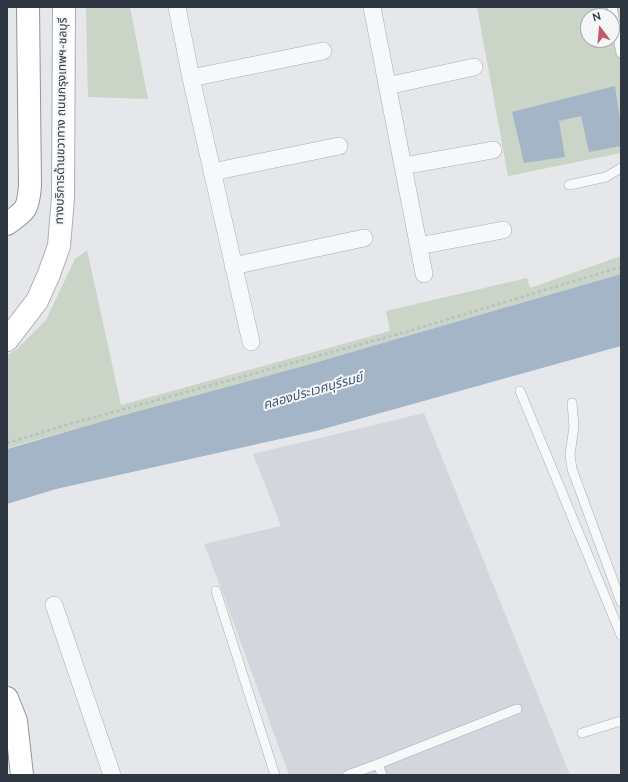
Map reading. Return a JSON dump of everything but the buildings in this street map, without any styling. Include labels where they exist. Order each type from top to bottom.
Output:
[{"type":"main road","points":[[7,224],[24,211],[29,199],[28,7]]},
{"type":"main road","name":"ทางบริการด้านขวาทาง ถนนกรุงเทพฯ-ชลบุรี","points":[[7,340],[37,301],[59,246],[63,198],[64,7]]},
{"type":"main road","points":[[7,698],[16,721],[22,775]]},
{"type":"street","points":[[177,7],[191,78],[251,342]]},
{"type":"street","points":[[372,7],[424,274]]},
{"type":"street","points":[[191,78],[322,51]]},
{"type":"street","points":[[387,86],[474,67]]},
{"type":"street","points":[[212,172],[339,146]]},
{"type":"street","points":[[403,166],[493,150]]},
{"type":"street","points":[[419,246],[503,230]]},
{"type":"street","points":[[233,266],[364,238]]},
{"type":"street","points":[[54,605],[112,775]]},
{"type":"lane","points":[[612,7],[621,53]]},
{"type":"lane","points":[[569,185],[606,176],[621,168]]},
{"type":"lane","points":[[520,391],[621,635]]},
{"type":"lane","points":[[572,403],[574,426],[570,455],[572,469],[621,602]]},
{"type":"lane","points":[[216,591],[275,775]]},
{"type":"lane","points":[[348,775],[517,709]]},
{"type":"lane","points":[[582,733],[621,721]]},
{"type":"lane","points":[[378,764],[382,775]]},
{"type":"path","points":[[7,443],[73,423],[409,331],[621,267]]},
{"type":"shaded area","points":[[86,7],[130,7],[148,99],[88,97]]},
{"type":"shaded area","points":[[477,7],[621,7],[621,153],[508,176]]},
{"type":"shaded area","points":[[87,250],[121,405],[390,331],[386,311],[527,278],[530,288],[621,256],[621,274],[307,365],[7,448],[7,355],[17,349],[46,320],[75,259]]},
{"type":"shaded area","points":[[424,413],[570,775],[289,775],[204,544],[281,526],[253,454]]},
{"type":"water","points":[[615,86],[621,126],[621,146],[589,152],[581,116],[559,121],[565,157],[524,163],[512,112]]},
{"type":"water","name":"คลองประเวศบุรีรมย์","points":[[621,274],[621,346],[316,431],[56,489],[7,504],[7,449],[307,365]]}]
